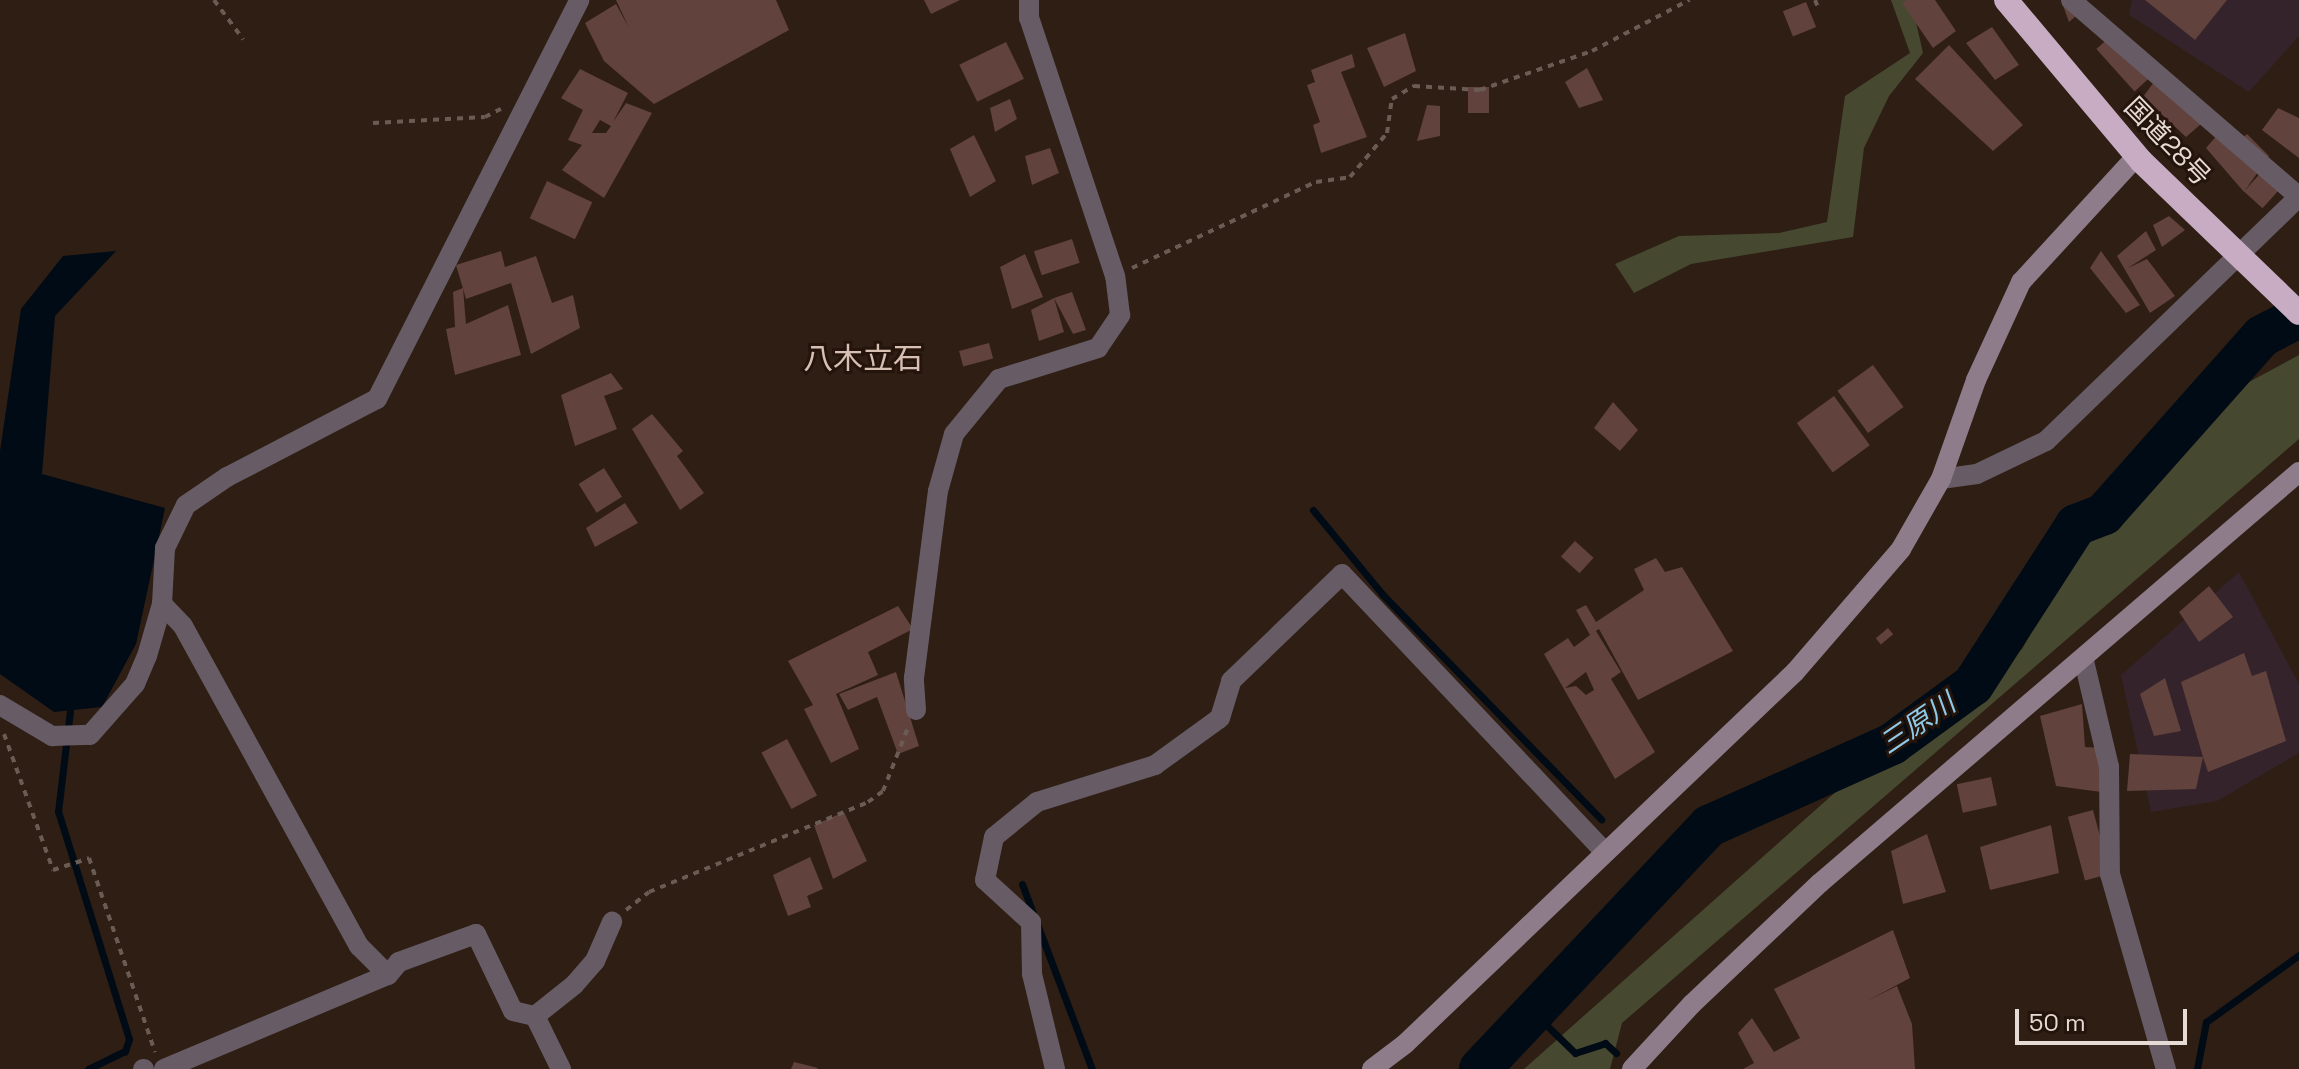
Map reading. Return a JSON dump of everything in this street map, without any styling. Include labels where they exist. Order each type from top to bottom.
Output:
[{"type":"highway","name":"国道28号","points":[[2006,0],[2137,156],[2299,313]]},
{"type":"street","points":[[3,716],[52,736],[90,735],[135,684],[162,604],[165,548],[186,505],[227,477],[377,399],[535,94],[579,0]]},
{"type":"street","points":[[916,710],[914,678],[938,491],[954,434],[999,379],[1098,348],[1120,315],[1115,276],[1029,18],[1029,0]]},
{"type":"street","points":[[1941,479],[1977,474],[2046,441],[2247,260],[2299,197],[2071,0]]},
{"type":"street","points":[[1372,1069],[1405,1044],[1795,672],[1901,549],[1941,479],[1980,368],[2021,282],[2137,156]]},
{"type":"street","points":[[1632,1069],[1692,1004],[1820,883],[2084,661],[2299,472]]},
{"type":"street","points":[[1055,1069],[1032,974],[1031,922],[985,880],[994,837],[1037,802],[1155,765],[1220,718],[1231,681],[1342,574],[1605,852]]},
{"type":"street","points":[[162,604],[183,626],[359,946],[388,975]]},
{"type":"street","points":[[2084,661],[2109,767],[2110,874],[2166,1069]]},
{"type":"street","points":[[535,1016],[595,961],[612,922]]},
{"type":"street","points":[[152,1065],[388,975],[399,962],[476,934],[513,1011],[535,1016]]},
{"type":"street","points":[[535,1016],[561,1069]]},
{"type":"path","points":[[214,0],[243,39]]},
{"type":"path","points":[[1115,276],[1316,182],[1350,177],[1387,133],[1392,99],[1414,86],[1480,90],[1592,51],[1689,0]]},
{"type":"path","points":[[1815,0],[1819,10]]},
{"type":"path","points":[[373,123],[485,117],[535,94]]},
{"type":"path","points":[[612,922],[649,892],[868,802],[883,791],[916,710]]},
{"type":"path","points":[[3,716],[53,870],[89,858],[152,1065]]},
{"type":"shaded area","points":[[2132,0],[2299,0],[2299,36],[2249,92],[2129,15]]},
{"type":"shaded area","points":[[116,251],[55,316],[42,474],[165,508],[136,644],[102,707],[54,712],[0,674],[0,451],[21,309],[63,256]]},
{"type":"shaded area","points":[[2239,572],[2299,684],[2299,753],[2217,801],[2151,812],[2121,675]]},
{"type":"green space","points":[[1891,0],[1911,0],[1923,53],[1889,96],[1864,148],[1853,237],[1691,264],[1634,293],[1615,264],[1679,236],[1779,233],[1827,222],[1845,96],[1910,53]]},
{"type":"green space","points":[[2299,355],[2299,439],[1622,1023],[1610,1069],[1524,1069],[1857,773],[1891,755],[1972,696],[2022,649],[2086,536],[2104,525],[2145,468],[2249,382]]},
{"type":"building","points":[[616,0],[776,0],[789,30],[654,104],[604,61],[585,23],[616,4],[629,28]]},
{"type":"building","points":[[924,0],[960,0],[931,14]]},
{"type":"building","points":[[1907,0],[1935,0],[1956,31],[1933,48],[1902,3]]},
{"type":"building","points":[[2061,0],[2071,0],[2083,10],[2069,22]]},
{"type":"building","points":[[2145,0],[2227,0],[2195,40]]},
{"type":"building","points":[[1806,2],[1816,27],[1793,36],[1783,11]]},
{"type":"building","points":[[1992,27],[2019,65],[1995,80],[1966,43]]},
{"type":"building","points":[[1405,33],[1416,71],[1384,87],[1367,48]]},
{"type":"building","points":[[2112,35],[2150,77],[2135,91],[2096,49]]},
{"type":"building","points":[[1006,42],[1024,79],[977,102],[959,65]]},
{"type":"building","points":[[1949,45],[2023,125],[1993,151],[1915,79]]},
{"type":"building","points":[[1352,54],[1355,67],[1341,72],[1367,137],[1321,153],[1313,125],[1320,122],[1307,85],[1315,82],[1311,70]]},
{"type":"building","points":[[1587,68],[1603,100],[1579,108],[1565,82]]},
{"type":"building","points":[[580,69],[628,93],[613,122],[626,103],[652,113],[604,198],[562,170],[582,145],[568,140],[583,110],[561,98]],"holes":[[[600,120],[611,126],[606,133],[592,133]]]},
{"type":"building","points":[[2154,82],[2208,118],[2186,137],[2143,97]]},
{"type":"building","points":[[1468,87],[1489,87],[1489,113],[1468,113]]},
{"type":"building","points":[[1010,99],[1017,119],[995,132],[990,108]]},
{"type":"building","points":[[1427,105],[1440,106],[1440,136],[1417,141]]},
{"type":"building","points":[[2278,108],[2299,118],[2299,158],[2262,130]]},
{"type":"building","points":[[2225,126],[2242,138],[2247,134],[2269,156],[2244,192],[2206,148]]},
{"type":"building","points":[[974,135],[996,181],[970,197],[950,149]]},
{"type":"building","points":[[1050,148],[1059,173],[1032,185],[1025,156]]},
{"type":"building","points":[[2266,167],[2285,184],[2262,208],[2244,192]]},
{"type":"building","points":[[547,181],[592,202],[575,239],[530,218]]},
{"type":"building","points":[[2169,216],[2185,230],[2162,247],[2153,225]]},
{"type":"building","points":[[2146,231],[2156,250],[2128,268],[2147,259],[2175,296],[2150,313],[2117,256]]},
{"type":"building","points":[[1072,239],[1080,263],[1042,275],[1034,251]]},
{"type":"building","points":[[501,251],[505,267],[536,256],[552,303],[573,295],[580,328],[531,354],[511,283],[466,299],[456,265]]},
{"type":"building","points":[[2101,251],[2140,305],[2126,313],[2090,268]]},
{"type":"building","points":[[1025,254],[1043,297],[1012,309],[1000,267]]},
{"type":"building","points":[[463,288],[466,324],[508,305],[521,355],[455,375],[446,329],[455,327],[453,292]]},
{"type":"building","points":[[1072,292],[1086,330],[1073,334],[1054,298]]},
{"type":"building","points":[[1054,298],[1064,332],[1039,341],[1031,310]]},
{"type":"building","points":[[989,343],[993,358],[963,366],[959,351]]},
{"type":"building","points":[[1873,365],[1904,407],[1868,433],[1837,391]]},
{"type":"building","points":[[611,373],[623,389],[604,396],[617,429],[575,446],[561,395]]},
{"type":"building","points":[[1834,396],[1870,445],[1833,472],[1797,423]]},
{"type":"building","points":[[1613,402],[1638,430],[1620,451],[1594,428]]},
{"type":"building","points":[[652,414],[683,451],[677,456],[704,493],[680,510],[632,429]]},
{"type":"building","points":[[604,468],[622,497],[597,513],[579,484]]},
{"type":"building","points":[[625,503],[638,523],[595,547],[586,528]]},
{"type":"building","points":[[1575,541],[1594,558],[1580,573],[1561,557]]},
{"type":"building","points":[[1656,558],[1665,572],[1682,567],[1733,651],[1638,700],[1599,629],[1596,631],[1621,672],[1611,679],[1655,752],[1615,779],[1544,654],[1568,638],[1574,647],[1590,635],[1576,610],[1586,605],[1596,622],[1644,590],[1634,569]],"holes":[[[1586,672],[1594,690],[1586,695],[1576,686],[1565,688]]]},
{"type":"building","points":[[2209,586],[2233,617],[2199,642],[2179,612]]},
{"type":"building","points":[[898,606],[913,629],[868,652],[878,675],[836,694],[859,749],[831,763],[804,709],[813,705],[788,661]]},
{"type":"building","points":[[1888,628],[1893,634],[1881,644],[1876,638]]},
{"type":"building","points":[[2244,653],[2252,676],[2266,671],[2286,741],[2208,772],[2181,682]]},
{"type":"building","points":[[896,672],[919,746],[898,754],[877,697],[848,710],[839,694]]},
{"type":"building","points":[[2165,678],[2181,731],[2154,736],[2140,694]]},
{"type":"building","points":[[2082,704],[2085,747],[2104,748],[2109,793],[2056,786],[2040,716]]},
{"type":"building","points":[[787,739],[817,796],[791,809],[761,753]]},
{"type":"building","points":[[2130,754],[2203,757],[2196,789],[2127,791]]},
{"type":"building","points":[[1991,777],[1997,805],[1963,813],[1957,784]]},
{"type":"building","points":[[2093,810],[2110,874],[2085,880],[2068,817]]},
{"type":"building","points":[[844,812],[867,861],[833,879],[814,825]]},
{"type":"building","points":[[2051,825],[2059,873],[1990,890],[1980,847]]},
{"type":"building","points":[[1927,834],[1946,892],[1903,904],[1891,851]]},
{"type":"building","points":[[810,857],[823,889],[807,896],[811,907],[788,916],[773,875]]},
{"type":"building","points":[[1893,930],[1910,978],[1867,1001],[1897,986],[1912,1024],[1915,1069],[1743,1069],[1754,1063],[1738,1033],[1752,1018],[1774,1052],[1800,1038],[1774,989]]},
{"type":"building","points":[[794,1062],[818,1068],[791,1069]]},
{"type":"waterway","name":"三原川","points":[[1480,1069],[1709,826],[1892,744],[1973,685],[2076,525],[2104,514],[2262,336],[2299,317]]},
{"type":"waterway","points":[[1313,510],[1383,595],[1601,819]]},
{"type":"waterway","points":[[70,711],[58,811],[129,1039],[125,1051],[88,1069]]},
{"type":"waterway","points":[[1022,884],[1092,1069]]},
{"type":"waterway","points":[[2197,1069],[2206,1022],[2299,955]]},
{"type":"waterway","points":[[1535,1014],[1575,1053],[1605,1043],[1616,1053]]},
{"type":"district","name":"八木立石","points":[[863,359]]}]
